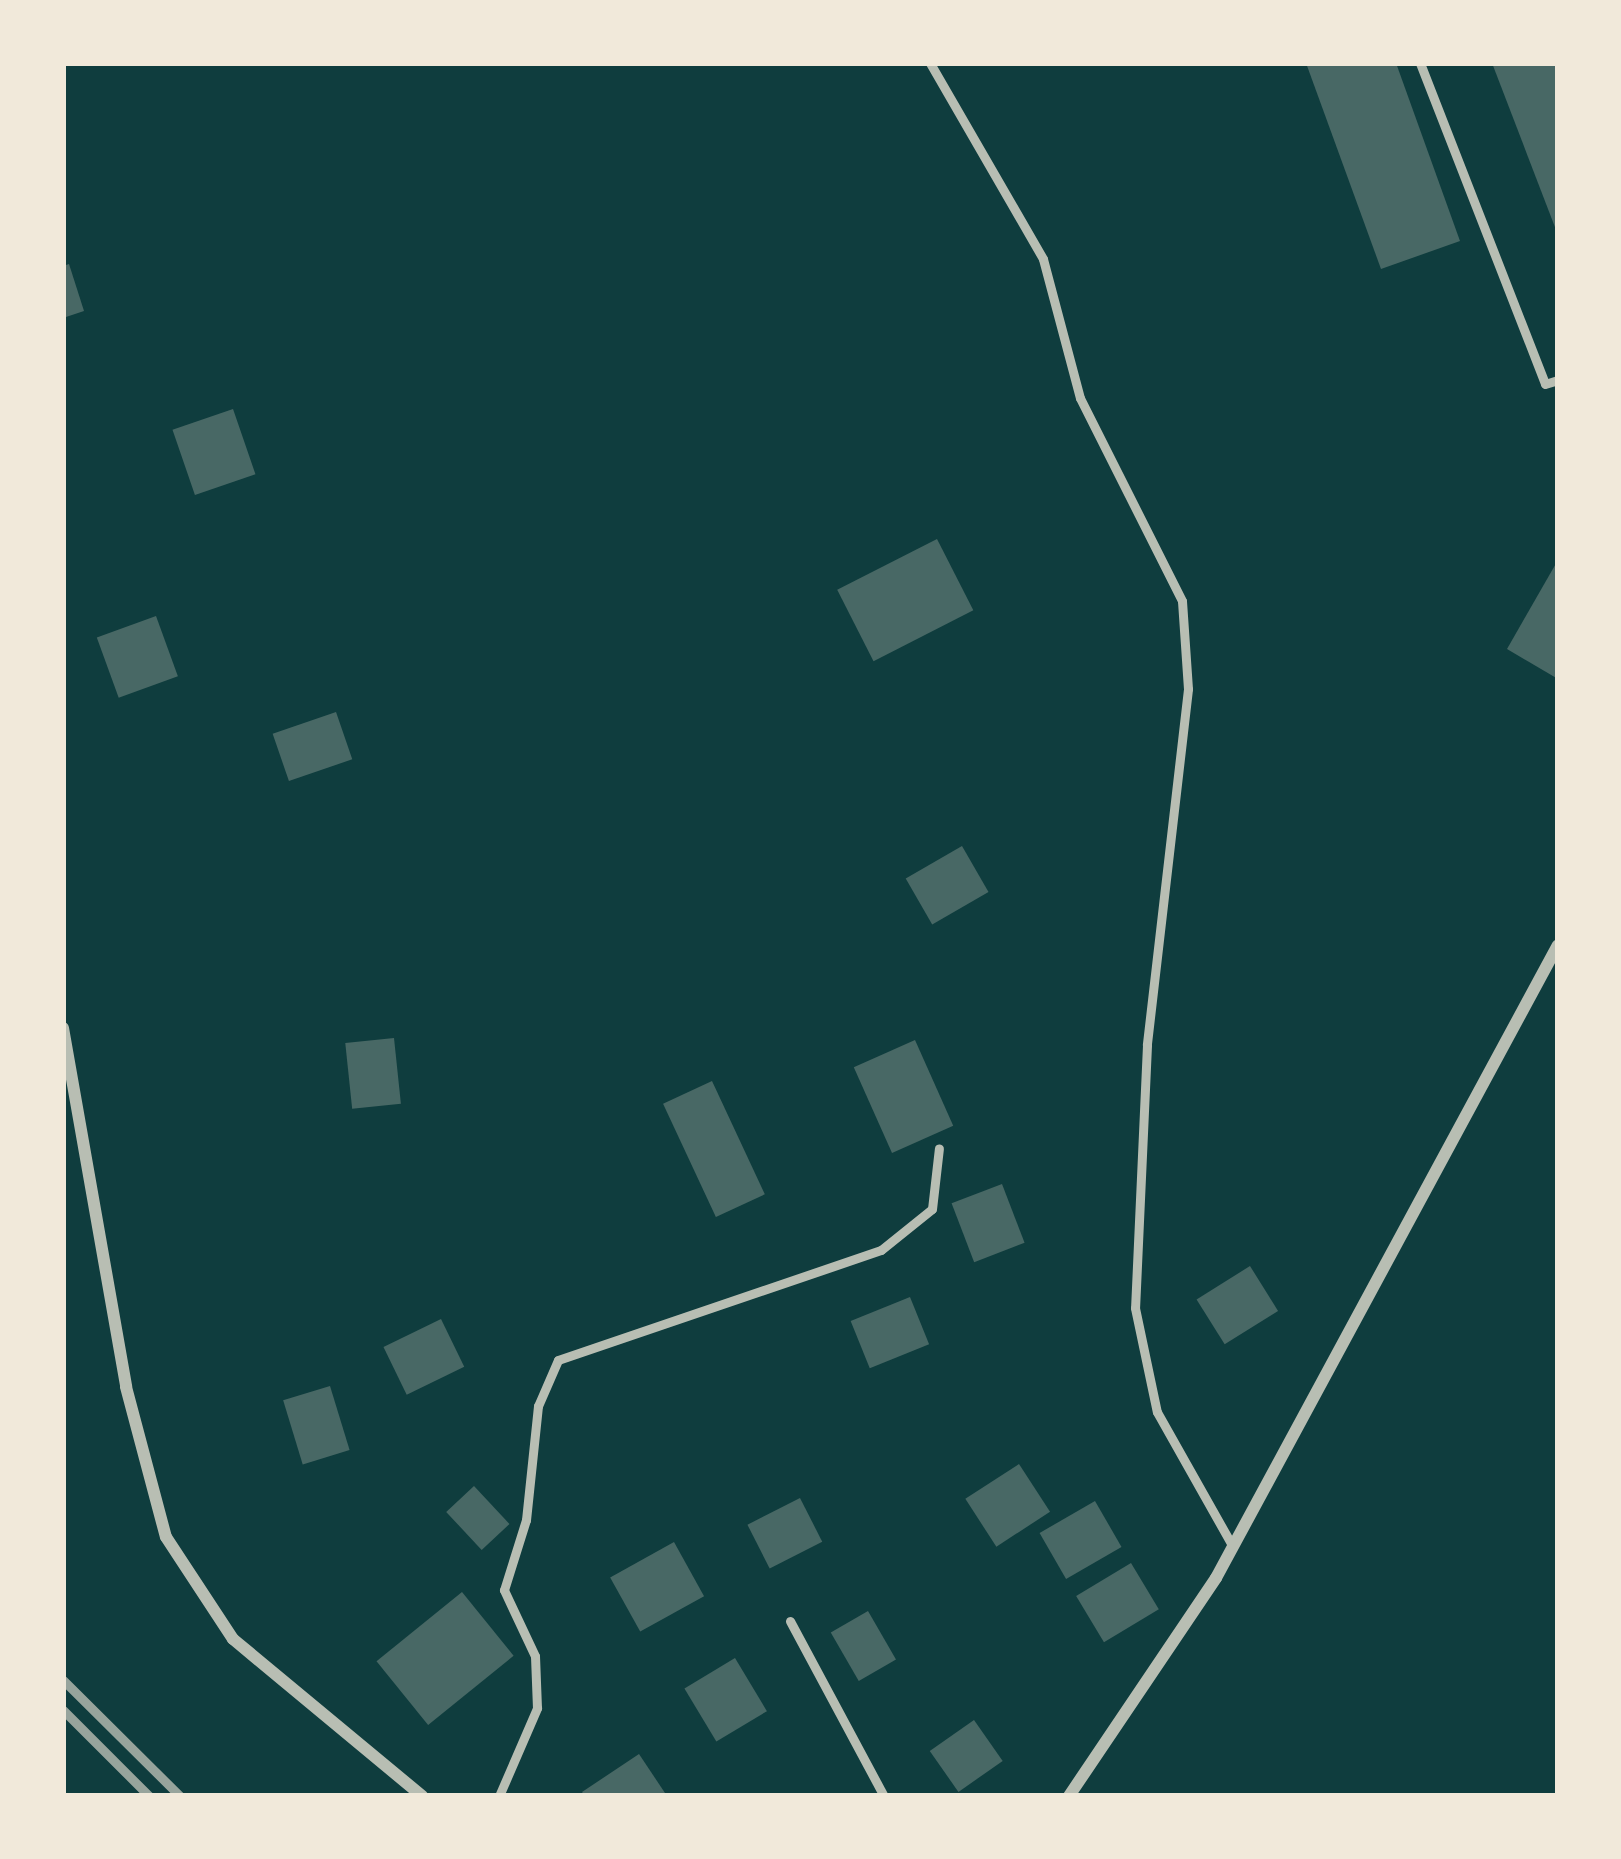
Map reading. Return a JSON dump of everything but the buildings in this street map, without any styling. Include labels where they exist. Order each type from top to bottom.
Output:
[{"type":"street","points":[[1069,1796],[1233,1546],[1558,945]]},
{"type":"street","points":[[63,1028],[126,1387],[166,1537],[233,1639],[422,1796]]},
{"type":"lane","points":[[930,63],[1043,259],[1080,398],[1182,601],[1188,689],[1147,1046],[1135,1308],[1157,1412],[1233,1546]]},
{"type":"lane","points":[[1420,63],[1545,384],[1558,380]]},
{"type":"lane","points":[[499,1796],[537,1708],[535,1656],[504,1590],[526,1520],[538,1406],[558,1360],[881,1250],[932,1209],[939,1148]]},
{"type":"lane","points":[[790,1622],[884,1796]]},
{"type":"railway","points":[[63,1680],[180,1796]]},
{"type":"railway","points":[[63,1710],[149,1796]]}]
